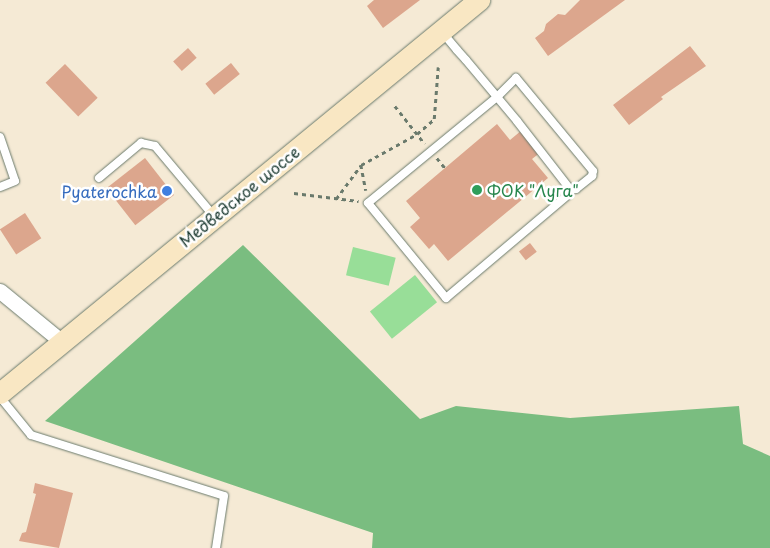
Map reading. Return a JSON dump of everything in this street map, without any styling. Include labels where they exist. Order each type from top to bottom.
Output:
[{"type":"main road","name":"Медведское шоссе","points":[[0,393],[479,0]]},
{"type":"street","points":[[0,291],[62,342]]},
{"type":"lane","points":[[441,31],[497,97],[570,189]]},
{"type":"lane","points":[[516,78],[593,171],[592,176],[576,189],[570,189],[568,196],[446,298],[368,203],[497,97],[516,78]]},
{"type":"lane","points":[[0,137],[15,181],[0,187]]},
{"type":"lane","points":[[99,178],[141,143],[155,146],[215,217]]},
{"type":"lane","points":[[0,397],[31,435],[224,496],[216,548]]},
{"type":"path","points":[[336,198],[361,165],[417,134],[434,119],[438,67]]},
{"type":"path","points":[[395,106],[445,168]]},
{"type":"path","points":[[294,193],[368,203],[361,165]]},
{"type":"green space","points":[[243,245],[420,419],[456,406],[570,418],[739,406],[743,444],[770,456],[770,548],[372,548],[373,533],[45,421]]},
{"type":"green space","points":[[353,247],[396,258],[389,286],[346,275]]},
{"type":"green space","points":[[415,275],[437,302],[392,339],[370,312]]},
{"type":"building","points":[[374,0],[420,0],[383,28],[367,6]]},
{"type":"building","points":[[580,0],[625,0],[548,56],[535,38],[544,31],[546,24],[558,14],[565,15]]},
{"type":"building","points":[[690,46],[706,66],[661,97],[663,99],[629,125],[613,105]]},
{"type":"building","points":[[188,48],[197,58],[182,71],[173,61]]},
{"type":"building","points":[[231,63],[240,74],[214,95],[205,84]]},
{"type":"building","points":[[65,64],[98,98],[78,117],[46,83]]},
{"type":"building","name":"ФОК \"Луга\"","points":[[497,124],[510,140],[522,130],[541,152],[532,159],[548,178],[448,261],[434,244],[429,249],[410,227],[420,218],[406,201]]},
{"type":"building","points":[[145,158],[174,195],[135,225],[106,188]]},
{"type":"building","points":[[25,213],[41,238],[16,254],[0,229]]},
{"type":"building","points":[[530,243],[537,252],[526,260],[519,252]]},
{"type":"building","points":[[35,483],[73,493],[59,548],[19,541],[22,533],[26,532],[36,494],[33,493]]},
{"type":"place","name":"ФОК \"Луга\"","points":[[477,190]]},
{"type":"place","name":"Pyaterochka","points":[[167,191]]}]
